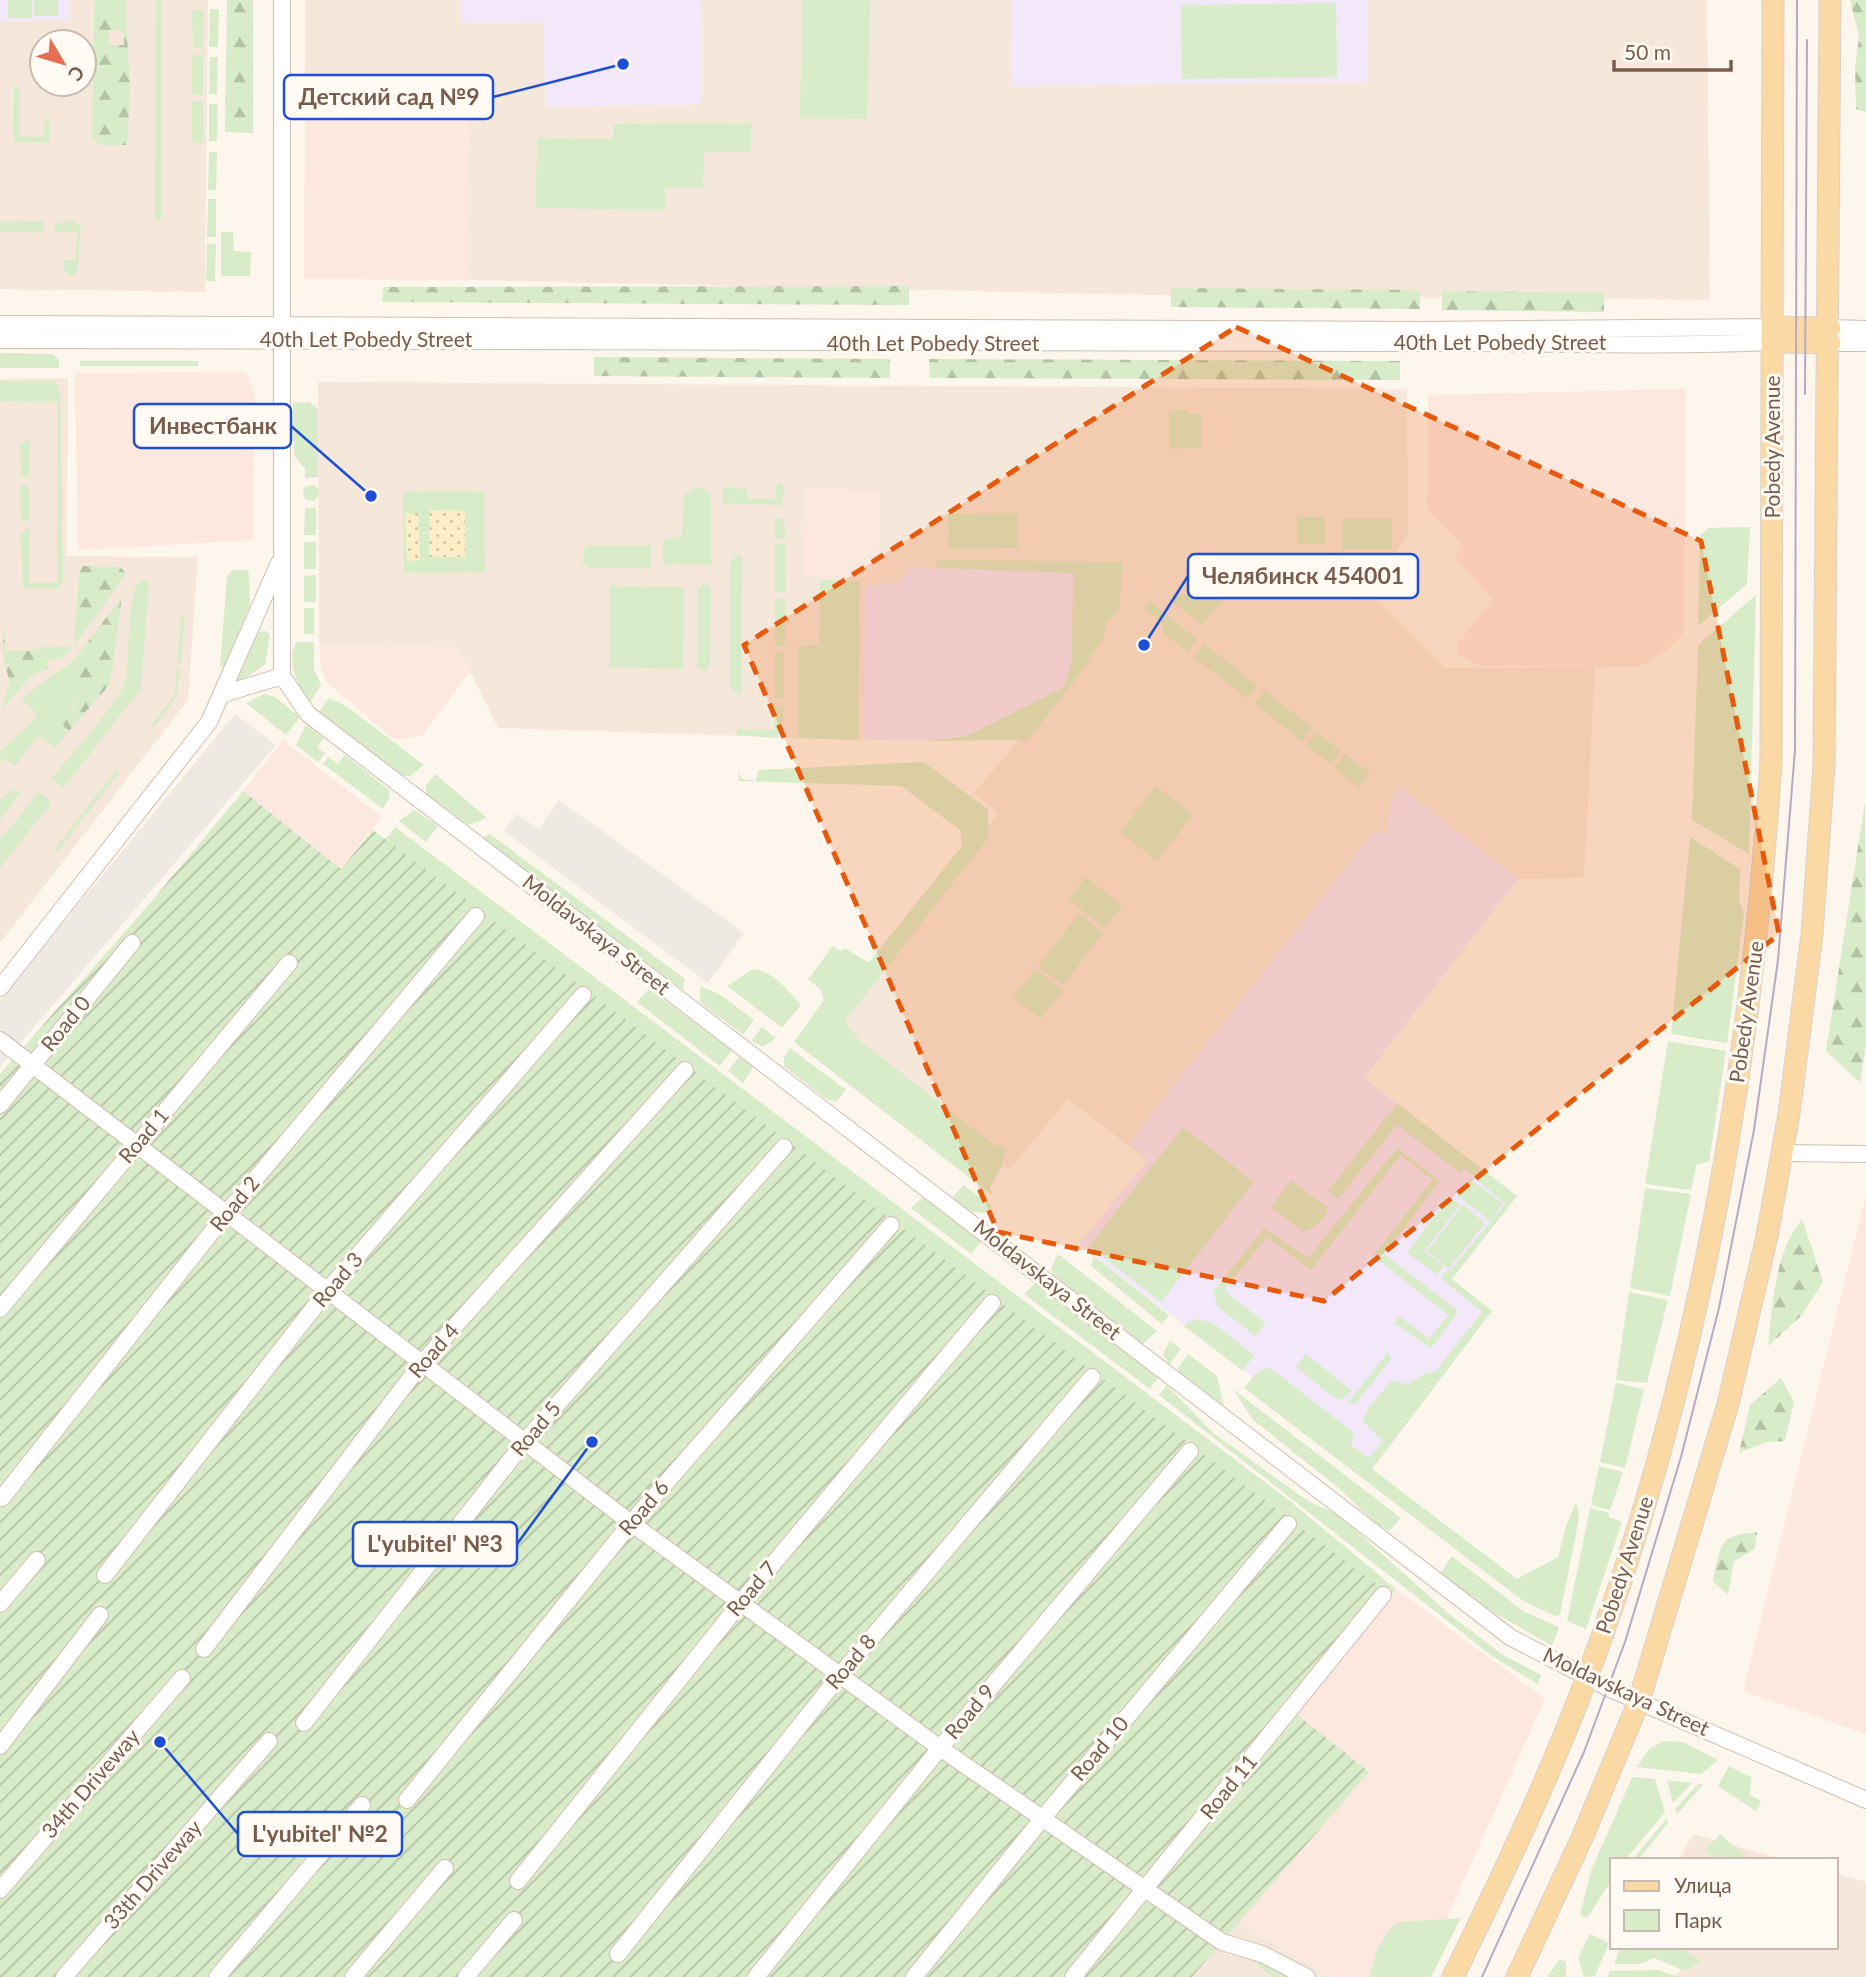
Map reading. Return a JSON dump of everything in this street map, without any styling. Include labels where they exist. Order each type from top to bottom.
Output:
[{"type":"main road","name":"Pobedy Avenue","points":[[1453,1977],[1529,1815],[1587,1678],[1647,1497],[1721,1193],[1763,876],[1771,761],[1773,0]]},
{"type":"main road","points":[[1517,1977],[1588,1826],[1639,1701],[1728,1404],[1752,1304],[1782,1153],[1812,934],[1823,793],[1830,335],[1830,0]]},
{"type":"main road","name":"40th Let Pobedy Street","points":[[1774,335],[1830,335]]},
{"type":"street","points":[[223,694],[282,676],[282,0]]},
{"type":"street","name":"40th Let Pobedy Street","points":[[0,324],[283,332],[914,337],[955,346],[1427,336]]},
{"type":"street","points":[[955,329],[955,346]]},
{"type":"street","name":"40th Let Pobedy Street","points":[[914,337],[955,329],[1427,336],[1683,345],[1774,335]]},
{"type":"street","name":"40th Let Pobedy Street","points":[[1830,335],[1866,329]]},
{"type":"street","name":"40th Let Pobedy Street","points":[[0,340],[283,332]]},
{"type":"street","name":"40th Let Pobedy Street","points":[[1830,335],[1866,343]]},
{"type":"street","points":[[0,988],[209,722],[283,554]]},
{"type":"street","name":"Moldavskaya Street","points":[[282,676],[308,714],[1510,1637],[1587,1678],[1866,1800]]},
{"type":"street","name":"Road 2","points":[[2,1497],[226,1214],[476,916]]},
{"type":"street","name":"Road 0","points":[[0,1105],[132,943]]},
{"type":"street","name":"Road 1","points":[[0,1309],[289,963]]},
{"type":"street","name":"Road 3","points":[[105,1575],[327,1292],[583,995]]},
{"type":"street","points":[[0,1040],[631,1523],[742,1601],[940,1748],[1222,1942],[1262,1954],[1307,1977]]},
{"type":"street","name":"Road 4","points":[[204,1649],[421,1364],[685,1070]]},
{"type":"street","name":"Road 5","points":[[304,1723],[526,1440],[784,1147]]},
{"type":"street","points":[[1782,1153],[1866,1154]]},
{"type":"street","name":"Road 6","points":[[407,1800],[631,1523],[891,1224]]},
{"type":"street","name":"Road 7","points":[[518,1881],[742,1601],[992,1303]]},
{"type":"street","name":"Road 8","points":[[618,1954],[841,1674],[1092,1377]]},
{"type":"street","name":"Road 9","points":[[756,1977],[940,1748],[1190,1451]]},
{"type":"street","name":"Road 10","points":[[914,1977],[1288,1524]]},
{"type":"street","points":[[0,1604],[37,1560]]},
{"type":"street","name":"Road 11","points":[[1073,1977],[1383,1595]]},
{"type":"street","points":[[0,1746],[100,1615]]},
{"type":"street","name":"34th Driveway","points":[[0,1890],[182,1678]]},
{"type":"street","name":"33th Driveway","points":[[64,1977],[269,1741]]},
{"type":"street","points":[[217,1977],[362,1805]]},
{"type":"street","points":[[354,1977],[445,1868]]},
{"type":"street","points":[[466,1977],[514,1920]]},
{"type":"highlighted area","points":[[1236,327],[1701,541],[1779,934],[1324,1301],[998,1232],[744,645]]},
{"type":"shaded area","points":[[0,0],[208,0],[205,292],[0,289]]},
{"type":"shaded area","points":[[0,0],[70,0],[70,20],[0,21]]},
{"type":"shaded area","points":[[305,0],[462,0],[463,23],[544,22],[545,107],[702,104],[701,0],[1012,0],[1011,86],[1367,82],[1368,0],[1707,0],[1710,300],[1151,295],[467,280],[469,101],[305,100]]},
{"type":"shaded area","points":[[462,0],[701,0],[702,104],[545,107],[544,22],[462,23]]},
{"type":"shaded area","points":[[1012,0],[1368,0],[1367,82],[1011,86]]},
{"type":"shaded area","points":[[305,100],[469,101],[467,280],[304,279]]},
{"type":"shaded area","points":[[240,372],[248,375],[255,398],[253,540],[78,550],[75,373]]},
{"type":"shaded area","points":[[68,378],[67,556],[198,557],[188,700],[0,943],[0,379]]},
{"type":"shaded area","points":[[318,382],[1407,389],[1408,534],[1370,593],[1445,668],[1595,667],[1584,878],[1518,879],[1400,787],[1392,798],[1387,833],[1374,832],[1129,1142],[1147,1160],[1068,1099],[1009,1170],[829,1026],[998,813],[974,793],[1064,687],[1073,573],[910,568],[898,584],[866,585],[863,740],[498,728],[458,647],[319,645]]},
{"type":"shaded area","points":[[1686,389],[1684,632],[1665,652],[1638,667],[1481,666],[1457,654],[1458,644],[1492,599],[1455,557],[1462,544],[1427,510],[1428,395]]},
{"type":"shaded area","points":[[805,490],[880,491],[879,579],[803,575]]},
{"type":"shaded area","points":[[910,568],[1073,572],[1072,661],[1064,687],[967,736],[926,741],[863,740],[865,585],[898,584]]},
{"type":"shaded area","points":[[319,645],[458,647],[470,672],[422,736],[394,740],[327,682],[321,667]]},
{"type":"shaded area","points":[[235,714],[276,745],[0,1067],[0,1000]]},
{"type":"shaded area","points":[[283,740],[382,817],[341,869],[243,791]]},
{"type":"shaded area","points":[[1400,787],[1518,879],[1364,1078],[1517,1196],[1452,1279],[1492,1311],[1372,1469],[1079,1244],[1147,1161],[1129,1142],[1374,832],[1387,833],[1392,798]]},
{"type":"shaded area","points":[[559,800],[744,933],[708,983],[504,831],[516,814],[539,829]]},
{"type":"shaded area","points":[[1866,1196],[1866,1734],[1743,1691]]},
{"type":"shaded area","points":[[1396,1589],[1545,1699],[1420,1977],[1331,1977],[1240,1921],[1369,1772],[1295,1714]]},
{"type":"shaded area","points":[[1693,1834],[1778,1858],[1680,1858]]},
{"type":"shaded area","points":[[1838,1875],[1866,1882],[1866,1977],[1675,1977],[1684,1966],[1662,1949],[1838,1949]]},
{"type":"shaded area","points":[[1240,1921],[1330,1977],[1192,1977]]},
{"type":"green space","points":[[8,0],[32,0],[32,18],[8,18]]},
{"type":"green space","points":[[34,0],[58,0],[58,16],[34,16]]},
{"type":"green space","points":[[95,0],[127,0],[126,14],[94,12]]},
{"type":"green space","points":[[156,0],[161,0],[161,221],[155,221]]},
{"type":"green space","points":[[227,0],[253,0],[253,133],[225,132]]},
{"type":"green space","points":[[802,0],[870,0],[867,119],[800,118]]},
{"type":"green space","points":[[1850,0],[1866,0],[1866,112],[1856,109],[1855,69],[1859,37]]},
{"type":"green space","points":[[1336,3],[1337,77],[1182,79],[1181,5]]},
{"type":"green space","points":[[210,9],[219,9],[218,47],[209,47]]},
{"type":"green space","points":[[192,10],[204,10],[203,47],[193,48]]},
{"type":"green space","points":[[94,12],[126,14],[130,89],[127,145],[102,145],[92,139],[93,98],[98,98],[98,28],[94,28]],"holes":[[[109,31],[124,31],[124,45],[109,45]]]},
{"type":"green space","points":[[203,54],[203,95],[192,95],[192,55]]},
{"type":"green space","points":[[210,57],[218,57],[217,94],[209,94]]},
{"type":"green space","points":[[14,88],[20,88],[20,136],[44,137],[44,121],[49,121],[49,142],[13,142]]},
{"type":"green space","points":[[192,101],[203,101],[203,142],[192,142]]},
{"type":"green space","points":[[209,104],[218,104],[217,141],[209,141]]},
{"type":"green space","points":[[751,123],[751,152],[704,152],[703,188],[665,187],[665,210],[536,208],[537,138],[613,139],[614,124]]},
{"type":"green space","points":[[209,152],[217,152],[216,190],[208,190]]},
{"type":"green space","points":[[208,199],[216,199],[216,237],[207,237]]},
{"type":"green space","points":[[74,220],[81,226],[77,273],[70,276],[64,271],[63,260],[76,260],[77,232],[55,232],[55,224]]},
{"type":"green space","points":[[44,221],[44,232],[0,232],[0,222]]},
{"type":"green space","points":[[221,232],[233,232],[234,251],[251,252],[250,276],[221,276]]},
{"type":"green space","points":[[207,243],[216,244],[215,281],[206,281]]},
{"type":"green space","points":[[909,286],[909,305],[382,302],[383,287]]},
{"type":"green space","points":[[1171,288],[1420,290],[1420,309],[1171,307]]},
{"type":"green space","points":[[1442,291],[1604,293],[1604,312],[1442,310]]},
{"type":"green space","points":[[0,353],[53,354],[59,360],[59,368],[0,368]]},
{"type":"green space","points":[[594,357],[890,359],[890,378],[594,376]]},
{"type":"green space","points":[[929,359],[1400,361],[1400,380],[930,378]]},
{"type":"green space","points":[[80,361],[198,361],[198,366],[80,366]]},
{"type":"green space","points":[[0,381],[55,381],[60,391],[63,581],[57,589],[23,588],[20,533],[29,528],[29,583],[57,583],[58,402],[0,401]]},
{"type":"green space","points":[[309,402],[318,409],[318,477],[305,478],[305,469],[294,455],[293,403]]},
{"type":"green space","points":[[1187,410],[1188,414],[1201,414],[1201,448],[1169,449],[1169,411]]},
{"type":"green space","points":[[29,440],[29,477],[21,477],[20,444]]},
{"type":"green space","points":[[781,483],[785,491],[782,505],[723,503],[723,487],[746,489],[749,499],[775,499],[777,485]]},
{"type":"green space","points":[[20,484],[29,487],[29,521],[21,521]]},
{"type":"green space","points":[[311,485],[317,487],[317,499],[311,501],[305,499],[303,493],[305,487]]},
{"type":"green space","points":[[701,488],[708,491],[711,501],[711,565],[663,564],[663,540],[682,536],[684,495],[692,489]]},
{"type":"green space","points":[[484,491],[485,572],[404,573],[403,492]]},
{"type":"green space","points":[[305,508],[316,508],[316,535],[304,535]]},
{"type":"green space","points":[[1018,513],[1018,548],[949,549],[948,514]]},
{"type":"green space","points":[[1297,517],[1325,517],[1325,544],[1297,544]]},
{"type":"green space","points":[[775,518],[784,519],[786,539],[775,539]]},
{"type":"green space","points":[[1343,518],[1392,518],[1392,549],[1342,549]]},
{"type":"green space","points":[[1750,527],[1747,584],[1698,626],[1700,535],[1709,528]]},
{"type":"green space","points":[[304,542],[316,542],[316,569],[304,569]]},
{"type":"green space","points":[[775,544],[785,544],[786,592],[775,592]]},
{"type":"green space","points":[[589,545],[651,545],[651,568],[589,568],[582,563],[585,548]]},
{"type":"green space","points":[[1341,554],[1390,554],[1356,601],[1324,575]]},
{"type":"green space","points":[[742,556],[741,694],[737,695],[729,683],[730,564],[735,557]]},
{"type":"green space","points":[[936,560],[1123,562],[1119,611],[1106,623],[1103,638],[1073,683],[1028,740],[926,741],[967,736],[1064,687],[1072,661],[1073,573],[937,568]]},
{"type":"green space","points":[[82,566],[121,567],[126,574],[74,646],[79,575]]},
{"type":"green space","points":[[233,570],[247,570],[249,574],[250,605],[225,665],[220,668],[227,576]]},
{"type":"green space","points":[[316,575],[316,602],[304,602],[304,576]]},
{"type":"green space","points":[[820,580],[860,581],[858,740],[798,738],[798,646],[819,645]]},
{"type":"green space","points":[[140,581],[149,581],[141,689],[63,788],[51,779],[115,701],[126,680],[130,612],[132,598]]},
{"type":"green space","points":[[706,582],[711,590],[710,660],[705,671],[697,667],[698,589]]},
{"type":"green space","points":[[610,586],[684,587],[683,669],[609,667]]},
{"type":"green space","points":[[1173,594],[1226,595],[1202,625],[1172,602]]},
{"type":"green space","points":[[1756,595],[1749,854],[1692,820],[1698,645]]},
{"type":"green space","points":[[122,597],[110,684],[69,731],[59,722],[75,706],[76,694],[58,671],[70,665]]},
{"type":"green space","points":[[775,599],[785,599],[785,646],[775,646]]},
{"type":"green space","points":[[1149,601],[1197,639],[1188,652],[1163,633],[1163,623],[1144,608]]},
{"type":"green space","points":[[304,608],[314,608],[314,634],[304,634]]},
{"type":"green space","points":[[181,615],[185,616],[181,664],[177,664]]},
{"type":"green space","points":[[4,625],[5,651],[30,651],[43,647],[44,661],[48,662],[47,669],[30,677],[1,710],[10,682],[3,654]]},
{"type":"green space","points":[[266,631],[270,635],[265,665],[232,686],[258,632]]},
{"type":"green space","points":[[297,642],[314,642],[314,669],[321,685],[308,706],[293,665],[293,649]]},
{"type":"green space","points":[[1204,644],[1257,685],[1247,698],[1194,657]]},
{"type":"green space","points":[[74,646],[62,658],[44,661],[43,647]]},
{"type":"green space","points":[[775,652],[784,652],[784,698],[775,698]]},
{"type":"green space","points":[[177,668],[180,668],[177,696],[154,728],[151,725],[175,695]]},
{"type":"green space","points":[[58,671],[76,694],[65,730],[69,731],[55,748],[39,735],[15,766],[5,758],[0,763],[0,752],[33,721],[37,713],[21,699]]},
{"type":"green space","points":[[1265,690],[1312,728],[1302,742],[1255,703]]},
{"type":"green space","points":[[264,694],[275,697],[300,717],[286,735],[246,703]]},
{"type":"green space","points":[[329,698],[346,706],[424,765],[410,776],[402,776],[317,714]]},
{"type":"green space","points":[[774,706],[783,706],[783,726],[776,738],[736,735],[738,726],[742,730],[774,730]]},
{"type":"green space","points":[[306,725],[324,738],[317,747],[325,753],[318,762],[296,745]]},
{"type":"green space","points":[[1317,732],[1341,752],[1331,764],[1306,745]]},
{"type":"green space","points":[[1345,754],[1370,773],[1359,787],[1334,768]]},
{"type":"green space","points":[[345,755],[389,790],[390,796],[383,809],[323,764],[328,757],[338,764]]},
{"type":"green space","points":[[924,762],[988,809],[988,838],[845,1021],[859,1040],[993,1144],[1006,1149],[1002,1166],[990,1188],[993,1196],[794,1042],[824,1000],[821,990],[808,979],[833,946],[841,951],[845,948],[867,962],[870,961],[962,846],[960,830],[901,786],[739,781],[738,772],[742,779],[756,781],[758,770]]},
{"type":"green space","points":[[116,770],[119,773],[57,852],[54,850]]},
{"type":"green space","points":[[435,774],[487,818],[468,825],[426,794],[426,786]]},
{"type":"green space","points":[[1156,786],[1193,815],[1157,861],[1120,832]]},
{"type":"green space","points":[[11,790],[21,792],[0,820],[0,800]]},
{"type":"green space","points":[[243,791],[341,869],[373,830],[1391,1595],[1295,1713],[1369,1772],[1192,1977],[0,1977],[0,1074],[151,902]]},
{"type":"green space","points":[[39,792],[52,802],[0,868],[0,840]]},
{"type":"green space","points":[[1865,802],[1866,1045],[1860,1083],[1826,1051]]},
{"type":"green space","points":[[414,810],[438,826],[426,842],[399,821]]},
{"type":"green space","points":[[395,827],[1290,1501],[1396,1589],[1391,1595],[385,840]]},
{"type":"green space","points":[[490,834],[685,979],[683,990],[481,838]]},
{"type":"green space","points":[[1690,837],[1740,869],[1739,901],[1744,913],[1727,1043],[1671,1034]]},
{"type":"green space","points":[[1086,877],[1122,906],[1104,928],[1069,899]]},
{"type":"green space","points":[[1079,914],[1103,933],[1063,985],[1038,966]]},
{"type":"green space","points":[[753,969],[774,977],[801,1005],[782,1028],[727,986]]},
{"type":"green space","points":[[1035,969],[1063,991],[1041,1019],[1013,997]]},
{"type":"green space","points":[[700,986],[721,995],[754,1020],[743,1035],[700,1002]]},
{"type":"green space","points":[[649,989],[732,1050],[720,1066],[637,1002]]},
{"type":"green space","points":[[762,1027],[776,1038],[763,1047],[751,1041]]},
{"type":"green space","points":[[1668,1041],[1726,1051],[1709,1162],[1697,1164],[1691,1190],[1645,1184]]},
{"type":"green space","points":[[790,1048],[846,1090],[836,1102],[826,1099],[784,1066],[784,1058]]},
{"type":"green space","points":[[739,1057],[753,1067],[743,1083],[728,1071]]},
{"type":"green space","points":[[1397,1103],[1517,1196],[1452,1279],[1492,1311],[1372,1469],[1517,1579],[1558,1557],[1576,1502],[1579,1518],[1560,1615],[1555,1616],[1522,1600],[1244,1388],[1256,1373],[1269,1367],[1354,1433],[1351,1445],[1369,1458],[1383,1441],[1363,1422],[1367,1410],[1391,1381],[1408,1384],[1425,1373],[1435,1372],[1482,1312],[1441,1278],[1447,1270],[1450,1271],[1505,1204],[1464,1168],[1460,1173],[1397,1125],[1338,1199],[1328,1191]]},
{"type":"green space","points":[[1183,1127],[1254,1182],[1161,1302],[1089,1246]]},
{"type":"green space","points":[[1397,1148],[1440,1181],[1384,1254],[1457,1310],[1457,1314],[1431,1348],[1394,1323],[1399,1316],[1429,1339],[1448,1315],[1373,1256],[1432,1180],[1401,1155],[1311,1270],[1267,1237],[1224,1291],[1266,1323],[1255,1336],[1218,1307],[1213,1292],[1264,1228],[1308,1258]]},
{"type":"green space","points":[[1470,1179],[1503,1204],[1490,1221],[1457,1195]]},
{"type":"green space","points":[[1291,1180],[1328,1208],[1319,1223],[1303,1232],[1271,1207]]},
{"type":"green space","points":[[963,1185],[992,1206],[984,1213],[968,1211],[952,1199]]},
{"type":"green space","points":[[1645,1188],[1691,1194],[1670,1296],[1630,1288]]},
{"type":"green space","points":[[923,1197],[982,1240],[971,1254],[911,1208]]},
{"type":"green space","points":[[1450,1197],[1460,1205],[1424,1251],[1444,1266],[1437,1275],[1407,1252]]},
{"type":"green space","points":[[1463,1205],[1485,1223],[1449,1269],[1427,1251]]},
{"type":"green space","points":[[1802,1219],[1823,1282],[1800,1317],[1768,1346],[1780,1263]]},
{"type":"green space","points":[[1058,1254],[1157,1331],[1143,1344],[1138,1342],[1053,1275],[1051,1269]]},
{"type":"green space","points":[[1094,1256],[1169,1315],[1162,1324],[1091,1266]]},
{"type":"green space","points":[[1036,1283],[1159,1376],[1150,1389],[1024,1294]]},
{"type":"green space","points":[[1629,1292],[1668,1300],[1647,1383],[1616,1380]]},
{"type":"green space","points":[[1195,1319],[1213,1323],[1254,1355],[1243,1371],[1184,1326]]},
{"type":"green space","points":[[1170,1341],[1181,1349],[1169,1365],[1163,1354]]},
{"type":"green space","points":[[1388,1352],[1391,1359],[1356,1403],[1347,1404]]},
{"type":"green space","points":[[1188,1354],[1217,1376],[1224,1407],[1177,1370]]},
{"type":"green space","points":[[1306,1354],[1352,1391],[1340,1400],[1336,1399],[1296,1367]]},
{"type":"green space","points":[[1781,1378],[1794,1402],[1785,1441],[1767,1442],[1739,1453],[1750,1405]]},
{"type":"green space","points":[[1616,1383],[1644,1389],[1625,1468],[1600,1462]]},
{"type":"green space","points":[[1167,1385],[1212,1432],[1308,1501],[1337,1514],[1454,1618],[1503,1655],[1541,1675],[1538,1684],[1492,1656],[1159,1395]]},
{"type":"green space","points":[[1233,1389],[1401,1518],[1389,1531],[1376,1524],[1341,1490],[1253,1420]]},
{"type":"green space","points":[[1599,1466],[1623,1472],[1610,1510],[1591,1505]]},
{"type":"green space","points":[[1590,1508],[1609,1513],[1609,1517],[1622,1522],[1586,1629],[1567,1621]]},
{"type":"green space","points":[[1757,1532],[1755,1549],[1734,1561],[1728,1595],[1713,1581],[1720,1550],[1727,1540],[1734,1536]]},
{"type":"green space","points":[[1452,1556],[1523,1611],[1559,1627],[1552,1646],[1483,1606],[1440,1574]]},
{"type":"green space","points":[[1664,1741],[1683,1742],[1718,1760],[1701,1774],[1637,1767],[1650,1748]]},
{"type":"green space","points":[[1729,1766],[1751,1777],[1750,1795],[1761,1801],[1756,1811],[1718,1786]]},
{"type":"green space","points":[[1632,1777],[1655,1779],[1665,1812],[1627,1858],[1610,1858],[1610,1883],[1587,1918],[1580,1915],[1591,1871]]},
{"type":"green space","points":[[1667,1780],[1692,1783],[1673,1803]]},
{"type":"green space","points":[[1698,1784],[1704,1784],[1677,1814],[1675,1809]]},
{"type":"green space","points":[[1667,1818],[1668,1823],[1640,1858],[1634,1858]]},
{"type":"green space","points":[[1720,1834],[1748,1858],[1714,1858],[1706,1850]]},
{"type":"green space","points":[[1461,1918],[1431,1977],[1370,1977],[1384,1937],[1400,1922]]},
{"type":"green space","points":[[1590,1934],[1609,1943],[1595,1976],[1584,1977],[1578,1958]]},
{"type":"green space","points":[[1619,1949],[1684,1949],[1701,1962],[1685,1971],[1654,1958],[1640,1964],[1614,1964]]},
{"type":"green space","points":[[1256,1958],[1293,1977],[1273,1977],[1249,1959]]},
{"type":"green space","points":[[1560,1959],[1566,1962],[1566,1977],[1547,1977]]},
{"type":"green space","points":[[1657,1970],[1680,1977],[1608,1977],[1610,1971]]},
{"type":"sand","points":[[430,510],[465,511],[465,557],[429,557]]},
{"type":"sand","points":[[405,513],[418,513],[420,560],[407,561]]},
{"type":"tram line","points":[[1482,1977],[1584,1752],[1625,1642],[1681,1457],[1719,1308],[1754,1130],[1778,960],[1795,750],[1797,0]]},
{"type":"tram line","points":[[1805,394],[1807,40]]},
{"type":"place","name":"Детский сад №9","points":[[623,64]]},
{"type":"place","name":"Инвестбанк","points":[[371,496]]},
{"type":"place","name":"Челябинск 454001","points":[[1144,645]]},
{"type":"place","name":"L'yubitel' №3","points":[[592,1442]]},
{"type":"place","name":"L'yubitel' №2","points":[[160,1742]]}]
